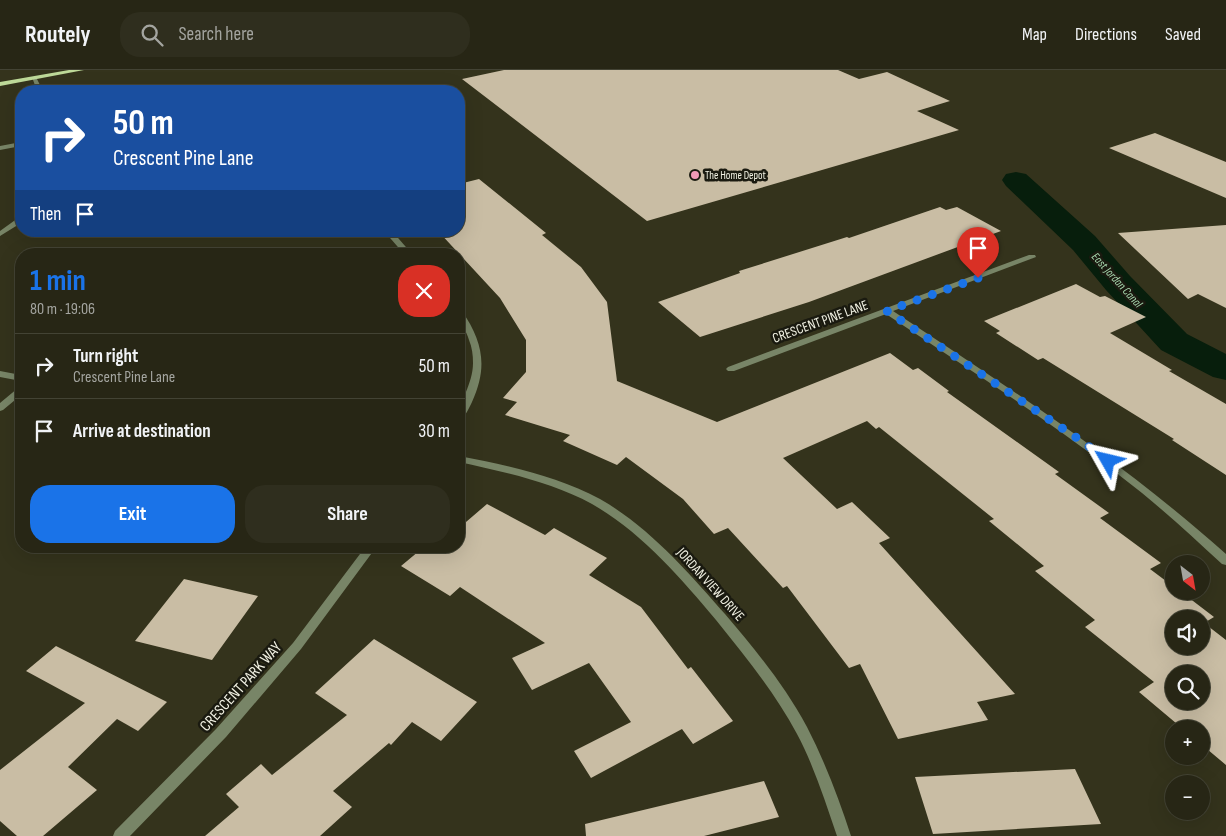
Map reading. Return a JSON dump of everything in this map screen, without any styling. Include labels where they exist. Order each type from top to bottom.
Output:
[{"type":"main road","points":[[0,84],[80,70]]},
{"type":"street","points":[[34,78],[37,85]]},
{"type":"street","points":[[0,148],[15,145]]},
{"type":"street","points":[[0,234],[15,224]]},
{"type":"street","points":[[393,237],[403,248]]},
{"type":"street","name":"CRESCENT PINE LANE","points":[[731,369],[1032,258]]},
{"type":"street","points":[[887,311],[1083,442],[1186,523],[1226,560]]},
{"type":"street","points":[[465,321],[477,345],[478,372],[470,399],[465,407]]},
{"type":"street","points":[[0,374],[15,377]]},
{"type":"street","points":[[0,408],[15,395]]},
{"type":"street","name":"JORDAN VIEW DRIVE","points":[[465,460],[549,482],[595,502],[637,530],[672,562],[745,644],[795,718],[828,788],[844,836]]},
{"type":"street","name":"CRESCENT PARK WAY","points":[[120,836],[221,732],[297,646],[367,553]]},
{"type":"building","name":"The Home Depot","points":[[504,70],[838,70],[859,79],[887,72],[950,101],[917,111],[959,130],[647,221],[462,79]]},
{"type":"building","points":[[1155,133],[1226,162],[1226,198],[1109,148]]},
{"type":"building","points":[[479,179],[546,233],[542,235],[581,267],[607,302],[617,381],[717,422],[890,353],[913,370],[918,368],[949,391],[947,392],[1059,472],[1055,474],[1109,513],[1100,518],[1161,563],[1150,569],[1165,580],[1165,600],[1192,600],[1205,610],[1165,610],[1165,655],[1210,655],[1210,628],[1226,640],[1226,765],[1210,752],[1210,720],[1172,720],[1139,692],[1154,682],[1085,627],[1095,620],[1035,571],[1044,566],[989,521],[994,519],[879,427],[876,429],[867,421],[783,458],[837,509],[852,502],[890,538],[879,543],[1015,694],[977,702],[988,720],[898,739],[860,664],[849,668],[787,586],[783,588],[728,528],[714,534],[683,499],[626,457],[617,465],[563,441],[570,435],[505,415],[517,402],[503,398],[526,372],[526,340],[500,298],[465,260],[465,248],[454,248],[444,237],[465,237],[465,182]]},
{"type":"building","points":[[940,207],[946,210],[957,207],[1001,231],[809,302],[700,337],[658,302],[740,273],[739,271],[847,237],[849,238]]},
{"type":"building","points":[[1226,225],[1226,308],[1198,294],[1188,299],[1118,233]]},
{"type":"building","points":[[1076,284],[1100,297],[1105,296],[1146,317],[1110,333],[1172,370],[1169,371],[1226,404],[1226,475],[1172,440],[1174,439],[1043,358],[1038,360],[996,333],[1000,331],[984,321]]},
{"type":"building","points":[[487,504],[545,535],[554,528],[607,558],[589,575],[641,607],[688,669],[691,667],[733,721],[693,744],[682,729],[591,778],[574,751],[631,722],[589,663],[532,690],[512,658],[545,643],[460,587],[450,596],[401,566],[417,553],[465,553],[465,523]]},
{"type":"building","points":[[184,579],[258,596],[212,660],[135,641]]},
{"type":"building","points":[[374,639],[477,702],[441,741],[412,722],[391,745],[389,743],[333,791],[352,807],[320,836],[205,836],[239,807],[226,794],[261,764],[272,775],[347,715],[315,693]]},
{"type":"building","points":[[56,646],[167,702],[138,731],[117,719],[68,767],[97,790],[43,836],[17,836],[0,821],[0,770],[85,703],[26,671]]},
{"type":"building","points":[[1075,769],[1101,824],[933,834],[915,777]]},
{"type":"building","points":[[764,781],[779,817],[704,836],[586,836],[585,824]]},
{"type":"waterway","name":"East Jordan Canal","points":[[1016,180],[1084,243],[1118,283],[1174,342],[1226,369]]},
{"type":"place","name":"The Home Depot","points":[[695,175]]},
{"type":"route","points":[[978,278],[887,311],[1083,442],[1108,461]]}]
